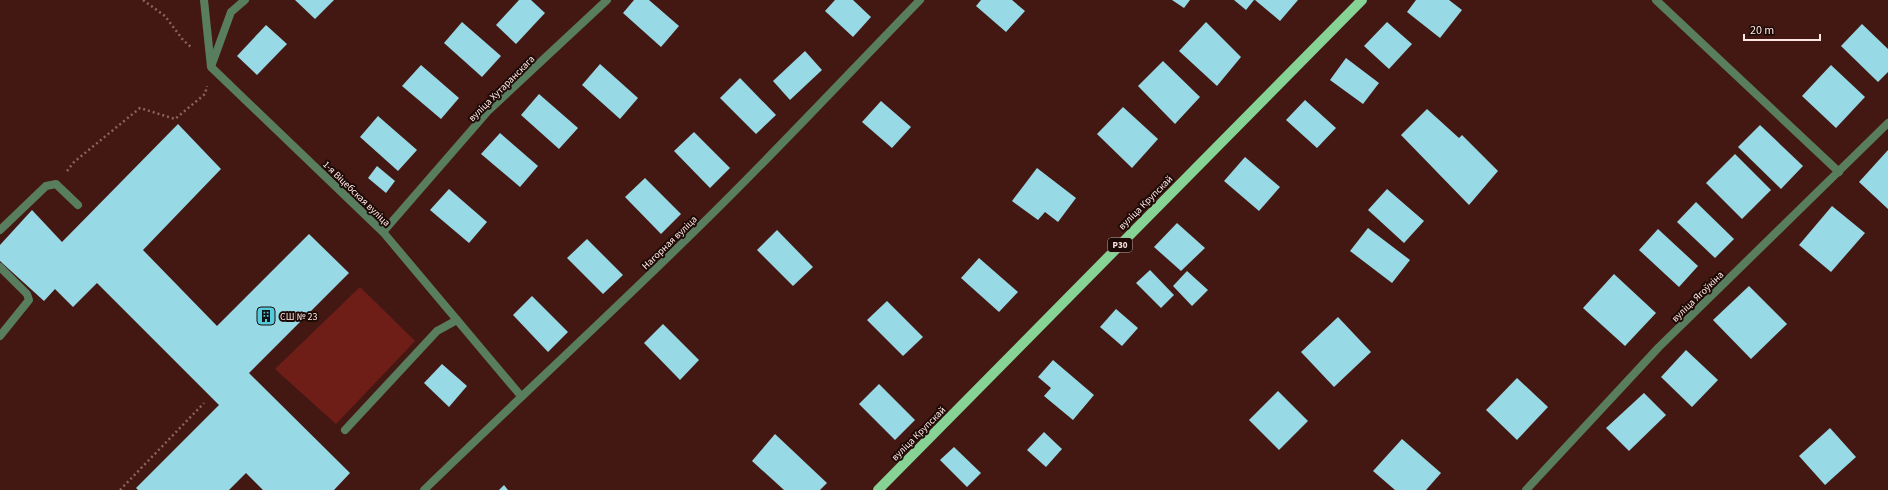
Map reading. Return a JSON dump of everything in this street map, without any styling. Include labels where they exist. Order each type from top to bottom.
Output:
[{"type":"main road","name":"вуліца Крупскай","points":[[878,490],[1362,0]]},
{"type":"street","points":[[204,0],[211,67]]},
{"type":"street","points":[[211,67],[231,12],[245,0]]},
{"type":"street","name":"вуліца Хутаранскага","points":[[383,232],[489,110],[607,0]]},
{"type":"street","name":"Нагорная вуліца","points":[[424,490],[521,396],[604,320],[709,217],[920,0]]},
{"type":"street","points":[[1656,0],[1839,172]]},
{"type":"street","name":"1-я Віцебская вуліца","points":[[211,67],[383,232],[521,396]]},
{"type":"street","name":"вуліца Ягоўкіна","points":[[1526,490],[1659,347],[1888,123]]},
{"type":"street","points":[[0,230],[46,186],[56,184],[78,205]]},
{"type":"street","points":[[0,266],[28,294],[29,300],[0,336]]},
{"type":"street","points":[[345,430],[437,331],[457,320]]},
{"type":"path","points":[[56,184],[74,162],[140,108],[175,119],[205,94],[211,67],[183,40],[165,16],[143,0]]},
{"type":"path","points":[[120,490],[204,404]]},
{"type":"shaded area","points":[[360,287],[415,341],[336,424],[275,369]]},
{"type":"building","points":[[295,0],[334,0],[315,19]]},
{"type":"building","points":[[519,0],[531,0],[545,13],[516,44],[496,25]]},
{"type":"building","points":[[634,0],[649,0],[679,26],[661,47],[623,13]]},
{"type":"building","points":[[835,0],[853,0],[871,17],[853,37],[825,11]]},
{"type":"building","points":[[981,0],[1012,0],[1025,11],[1006,32],[976,6]]},
{"type":"building","points":[[1172,0],[1190,0],[1184,8]]},
{"type":"building","points":[[1234,0],[1254,0],[1246,10]]},
{"type":"building","points":[[1255,0],[1298,0],[1280,21]]},
{"type":"building","points":[[1416,0],[1449,0],[1462,10],[1440,38],[1407,12]]},
{"type":"building","points":[[462,22],[501,56],[482,77],[444,43]]},
{"type":"building","points":[[1206,22],[1241,57],[1217,86],[1179,51]]},
{"type":"building","points":[[1387,22],[1412,44],[1389,69],[1364,46]]},
{"type":"building","points":[[1862,24],[1888,49],[1888,72],[1878,82],[1841,46]]},
{"type":"building","points":[[266,25],[287,44],[257,75],[237,56]]},
{"type":"building","points":[[805,51],[822,70],[790,100],[773,81]]},
{"type":"building","points":[[1346,58],[1379,83],[1363,104],[1330,80]]},
{"type":"building","points":[[1163,61],[1200,97],[1175,124],[1138,86]]},
{"type":"building","points":[[600,64],[638,98],[620,119],[582,85]]},
{"type":"building","points":[[421,65],[459,98],[441,119],[402,86]]},
{"type":"building","points":[[1831,65],[1865,97],[1836,128],[1802,96]]},
{"type":"building","points":[[740,78],[776,115],[756,134],[720,98]]},
{"type":"building","points":[[539,94],[578,128],[559,149],[521,115]]},
{"type":"building","points":[[1305,100],[1336,128],[1317,148],[1286,120]]},
{"type":"building","points":[[881,101],[911,127],[892,148],[862,122]]},
{"type":"building","points":[[1123,107],[1158,139],[1132,168],[1097,134]]},
{"type":"building","points":[[1427,109],[1459,138],[1462,135],[1498,171],[1469,205],[1401,135]]},
{"type":"building","points":[[378,116],[417,150],[398,171],[360,137]]},
{"type":"building","name":"СШ № 23","points":[[178,124],[221,169],[143,250],[217,326],[309,234],[349,273],[249,373],[350,473],[334,490],[263,490],[246,473],[229,490],[138,490],[136,488],[219,405],[97,283],[73,307],[55,289],[44,301],[0,261],[0,245],[32,210],[62,242]]},
{"type":"building","points":[[1760,125],[1803,166],[1781,189],[1738,147]]},
{"type":"building","points":[[694,132],[730,168],[710,188],[674,151]]},
{"type":"building","points":[[500,133],[538,166],[520,187],[481,154]]},
{"type":"building","points":[[1888,150],[1888,209],[1859,182]]},
{"type":"building","points":[[1735,154],[1771,190],[1742,219],[1706,183]]},
{"type":"building","points":[[1245,157],[1280,187],[1259,211],[1224,181]]},
{"type":"building","points":[[377,166],[395,181],[386,193],[368,178]]},
{"type":"building","points":[[1037,168],[1076,198],[1058,222],[1045,212],[1038,220],[1012,201]]},
{"type":"building","points":[[645,178],[681,214],[661,234],[625,197]]},
{"type":"building","points":[[449,189],[487,222],[469,243],[430,210]]},
{"type":"building","points":[[1387,189],[1424,221],[1404,243],[1368,210]]},
{"type":"building","points":[[1696,202],[1734,239],[1715,258],[1677,222]]},
{"type":"building","points":[[1832,206],[1865,233],[1831,272],[1799,245]]},
{"type":"building","points":[[1177,223],[1205,248],[1181,271],[1154,247]]},
{"type":"building","points":[[1368,228],[1410,260],[1392,283],[1350,251]]},
{"type":"building","points":[[1658,229],[1698,266],[1679,287],[1639,250]]},
{"type":"building","points":[[777,230],[813,267],[793,286],[757,250]]},
{"type":"building","points":[[587,239],[623,275],[603,294],[567,258]]},
{"type":"building","points":[[979,258],[1018,292],[999,312],[961,278]]},
{"type":"building","points":[[1150,270],[1174,295],[1161,308],[1136,283]]},
{"type":"building","points":[[1187,271],[1208,290],[1192,306],[1173,286]]},
{"type":"building","points":[[1614,274],[1656,313],[1625,346],[1583,308]]},
{"type":"building","points":[[1749,286],[1787,324],[1751,359],[1713,320]]},
{"type":"building","points":[[532,296],[568,332],[548,352],[513,315]]},
{"type":"building","points":[[887,301],[923,337],[903,356],[867,320]]},
{"type":"building","points":[[1116,309],[1138,328],[1122,346],[1100,327]]},
{"type":"building","points":[[1338,317],[1371,352],[1334,387],[1301,352]]},
{"type":"building","points":[[663,324],[699,360],[680,380],[644,343]]},
{"type":"building","points":[[1686,350],[1718,380],[1692,407],[1661,377]]},
{"type":"building","points":[[1053,360],[1094,395],[1073,420],[1044,396],[1051,388],[1038,377]]},
{"type":"building","points":[[442,364],[467,386],[449,407],[424,383]]},
{"type":"building","points":[[1517,378],[1548,407],[1517,440],[1486,410]]},
{"type":"building","points":[[879,384],[915,420],[895,440],[859,404]]},
{"type":"building","points":[[1278,391],[1308,421],[1279,450],[1249,420]]},
{"type":"building","points":[[1644,393],[1666,415],[1629,451],[1606,428]]},
{"type":"building","points":[[1830,428],[1856,457],[1825,485],[1799,456]]},
{"type":"building","points":[[1044,432],[1062,449],[1046,467],[1027,450]]},
{"type":"building","points":[[775,434],[827,483],[820,490],[784,490],[752,461]]},
{"type":"building","points":[[1402,439],[1441,473],[1426,490],[1395,490],[1373,471]]},
{"type":"building","points":[[954,447],[981,473],[967,487],[940,460]]},
{"type":"building","points":[[504,485],[508,490],[499,490]]},
{"type":"place","name":"СШ № 23","points":[[266,316]]}]
